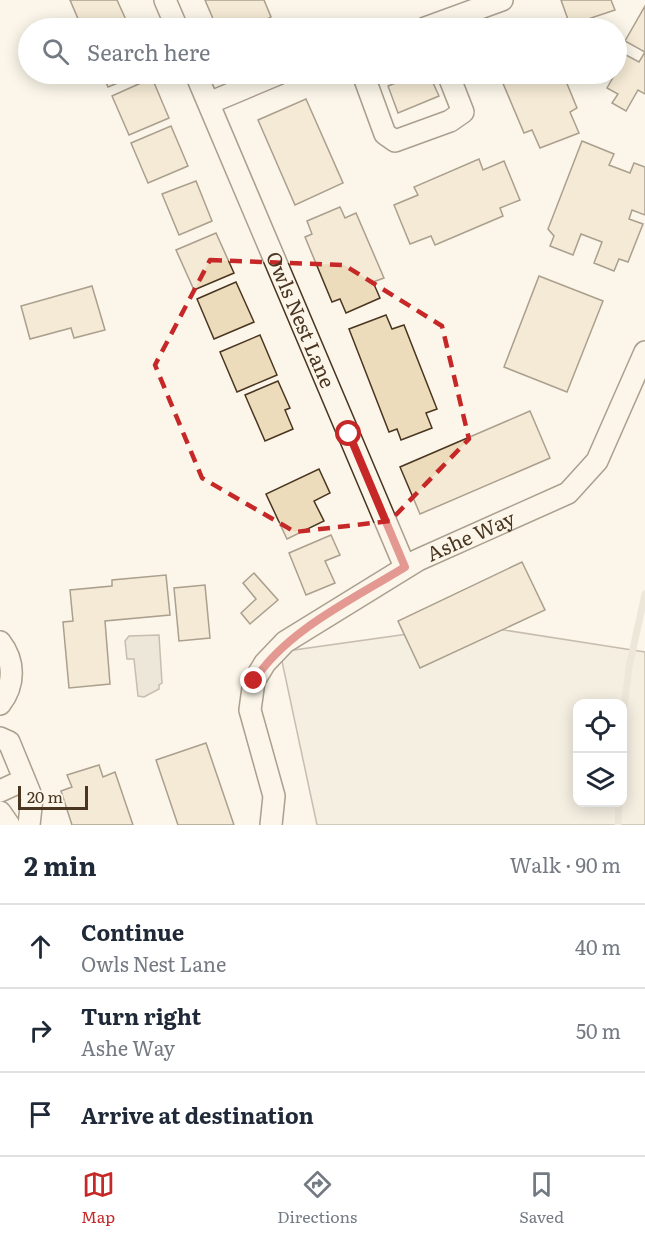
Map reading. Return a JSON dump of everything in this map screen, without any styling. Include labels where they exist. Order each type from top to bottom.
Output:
[{"type":"street","points":[[165,0],[173,18]]},
{"type":"street","points":[[454,18],[502,0]]},
{"type":"street","name":"Owls Nest Lane","points":[[200,84],[405,567]]},
{"type":"street","points":[[209,103],[254,84]]},
{"type":"street","points":[[367,84],[385,134],[395,141],[450,121],[463,112],[452,84]]},
{"type":"street","name":"Ashe Way","points":[[271,825],[274,796],[250,710],[254,681],[265,663],[285,642],[405,567],[568,493],[597,461],[645,352]]},
{"type":"street","points":[[0,642],[9,656],[12,670],[11,684],[0,704]]},
{"type":"street","points":[[0,738],[9,742],[32,798],[29,825]]},
{"type":"street","points":[[0,791],[24,780]]},
{"type":"street","points":[[0,812],[9,825]]},
{"type":"highlighted area","points":[[210,260],[344,265],[442,326],[469,439],[390,521],[295,532],[202,478],[155,365]]},
{"type":"shaded area","points":[[472,625],[645,652],[645,825],[317,825],[280,652]]},
{"type":"shaded area","points":[[159,635],[162,683],[159,689],[144,697],[138,696],[134,659],[127,659],[125,641],[129,636]]},
{"type":"building","points":[[70,0],[117,0],[125,18],[78,18]]},
{"type":"building","points":[[205,0],[264,0],[271,17],[269,18],[213,18]]},
{"type":"building","points":[[561,0],[611,0],[615,10],[591,18],[567,18]]},
{"type":"building","points":[[645,6],[645,52],[627,42],[627,38]]},
{"type":"building","points":[[645,52],[645,94],[638,90],[626,111],[612,103],[618,94],[607,88],[609,84],[627,84],[627,56],[639,62]]},
{"type":"building","points":[[139,84],[155,84],[169,118],[129,135],[112,96]]},
{"type":"building","points":[[434,84],[439,96],[398,113],[388,86]]},
{"type":"building","points":[[503,84],[567,84],[577,108],[570,112],[579,133],[540,148],[532,130],[524,133]]},
{"type":"building","points":[[306,99],[343,183],[295,205],[258,120]]},
{"type":"building","points":[[171,126],[188,166],[148,183],[131,143]]},
{"type":"building","points":[[582,141],[614,154],[609,165],[630,173],[634,163],[645,167],[645,215],[632,210],[629,219],[643,224],[628,262],[619,259],[614,271],[594,263],[602,242],[581,234],[573,255],[550,246],[554,236],[548,229]]},
{"type":"building","points":[[479,159],[483,170],[504,161],[520,200],[500,208],[503,216],[435,245],[431,236],[410,244],[394,205],[418,195],[414,187]]},
{"type":"building","points":[[196,181],[212,221],[179,235],[162,194]]},
{"type":"building","points":[[340,207],[345,218],[356,213],[384,278],[373,282],[380,298],[346,313],[340,299],[332,302],[305,237],[312,234],[307,221]]},
{"type":"building","points":[[216,233],[234,273],[194,290],[176,250]]},
{"type":"building","points":[[539,276],[603,301],[567,392],[504,367]]},
{"type":"building","points":[[236,282],[254,322],[214,339],[197,299]]},
{"type":"building","points":[[92,286],[105,330],[74,338],[71,328],[30,339],[21,306]]},
{"type":"building","points":[[386,315],[392,329],[404,325],[437,409],[426,413],[432,428],[401,440],[397,429],[389,432],[349,329]]},
{"type":"building","points":[[260,335],[277,375],[237,392],[220,352]]},
{"type":"building","points":[[278,381],[290,408],[285,410],[293,429],[265,441],[245,395]]},
{"type":"building","points":[[530,411],[550,458],[420,514],[400,467]]},
{"type":"building","points":[[319,469],[330,493],[314,501],[324,521],[287,539],[266,494]]},
{"type":"building","points":[[331,535],[340,555],[325,561],[335,583],[306,595],[289,553]]},
{"type":"building","points":[[522,562],[545,610],[420,668],[398,621]]},
{"type":"building","points":[[254,573],[278,600],[250,624],[241,613],[256,599],[243,583]]},
{"type":"building","points":[[166,575],[170,615],[105,621],[110,684],[69,688],[63,622],[73,621],[70,590],[112,586],[112,580]]},
{"type":"building","points":[[205,585],[210,638],[179,641],[174,588]]},
{"type":"building","points":[[206,743],[234,825],[178,825],[156,760]]},
{"type":"building","points":[[99,765],[103,777],[115,772],[133,825],[72,825],[61,791],[72,787],[67,775]]},
{"type":"waterway","points":[[625,699],[629,667],[645,594]]},
{"type":"waterway","points":[[618,825],[619,807]]},
{"type":"route","points":[[254,681],[265,663],[285,642],[405,567],[349,434]]}]
